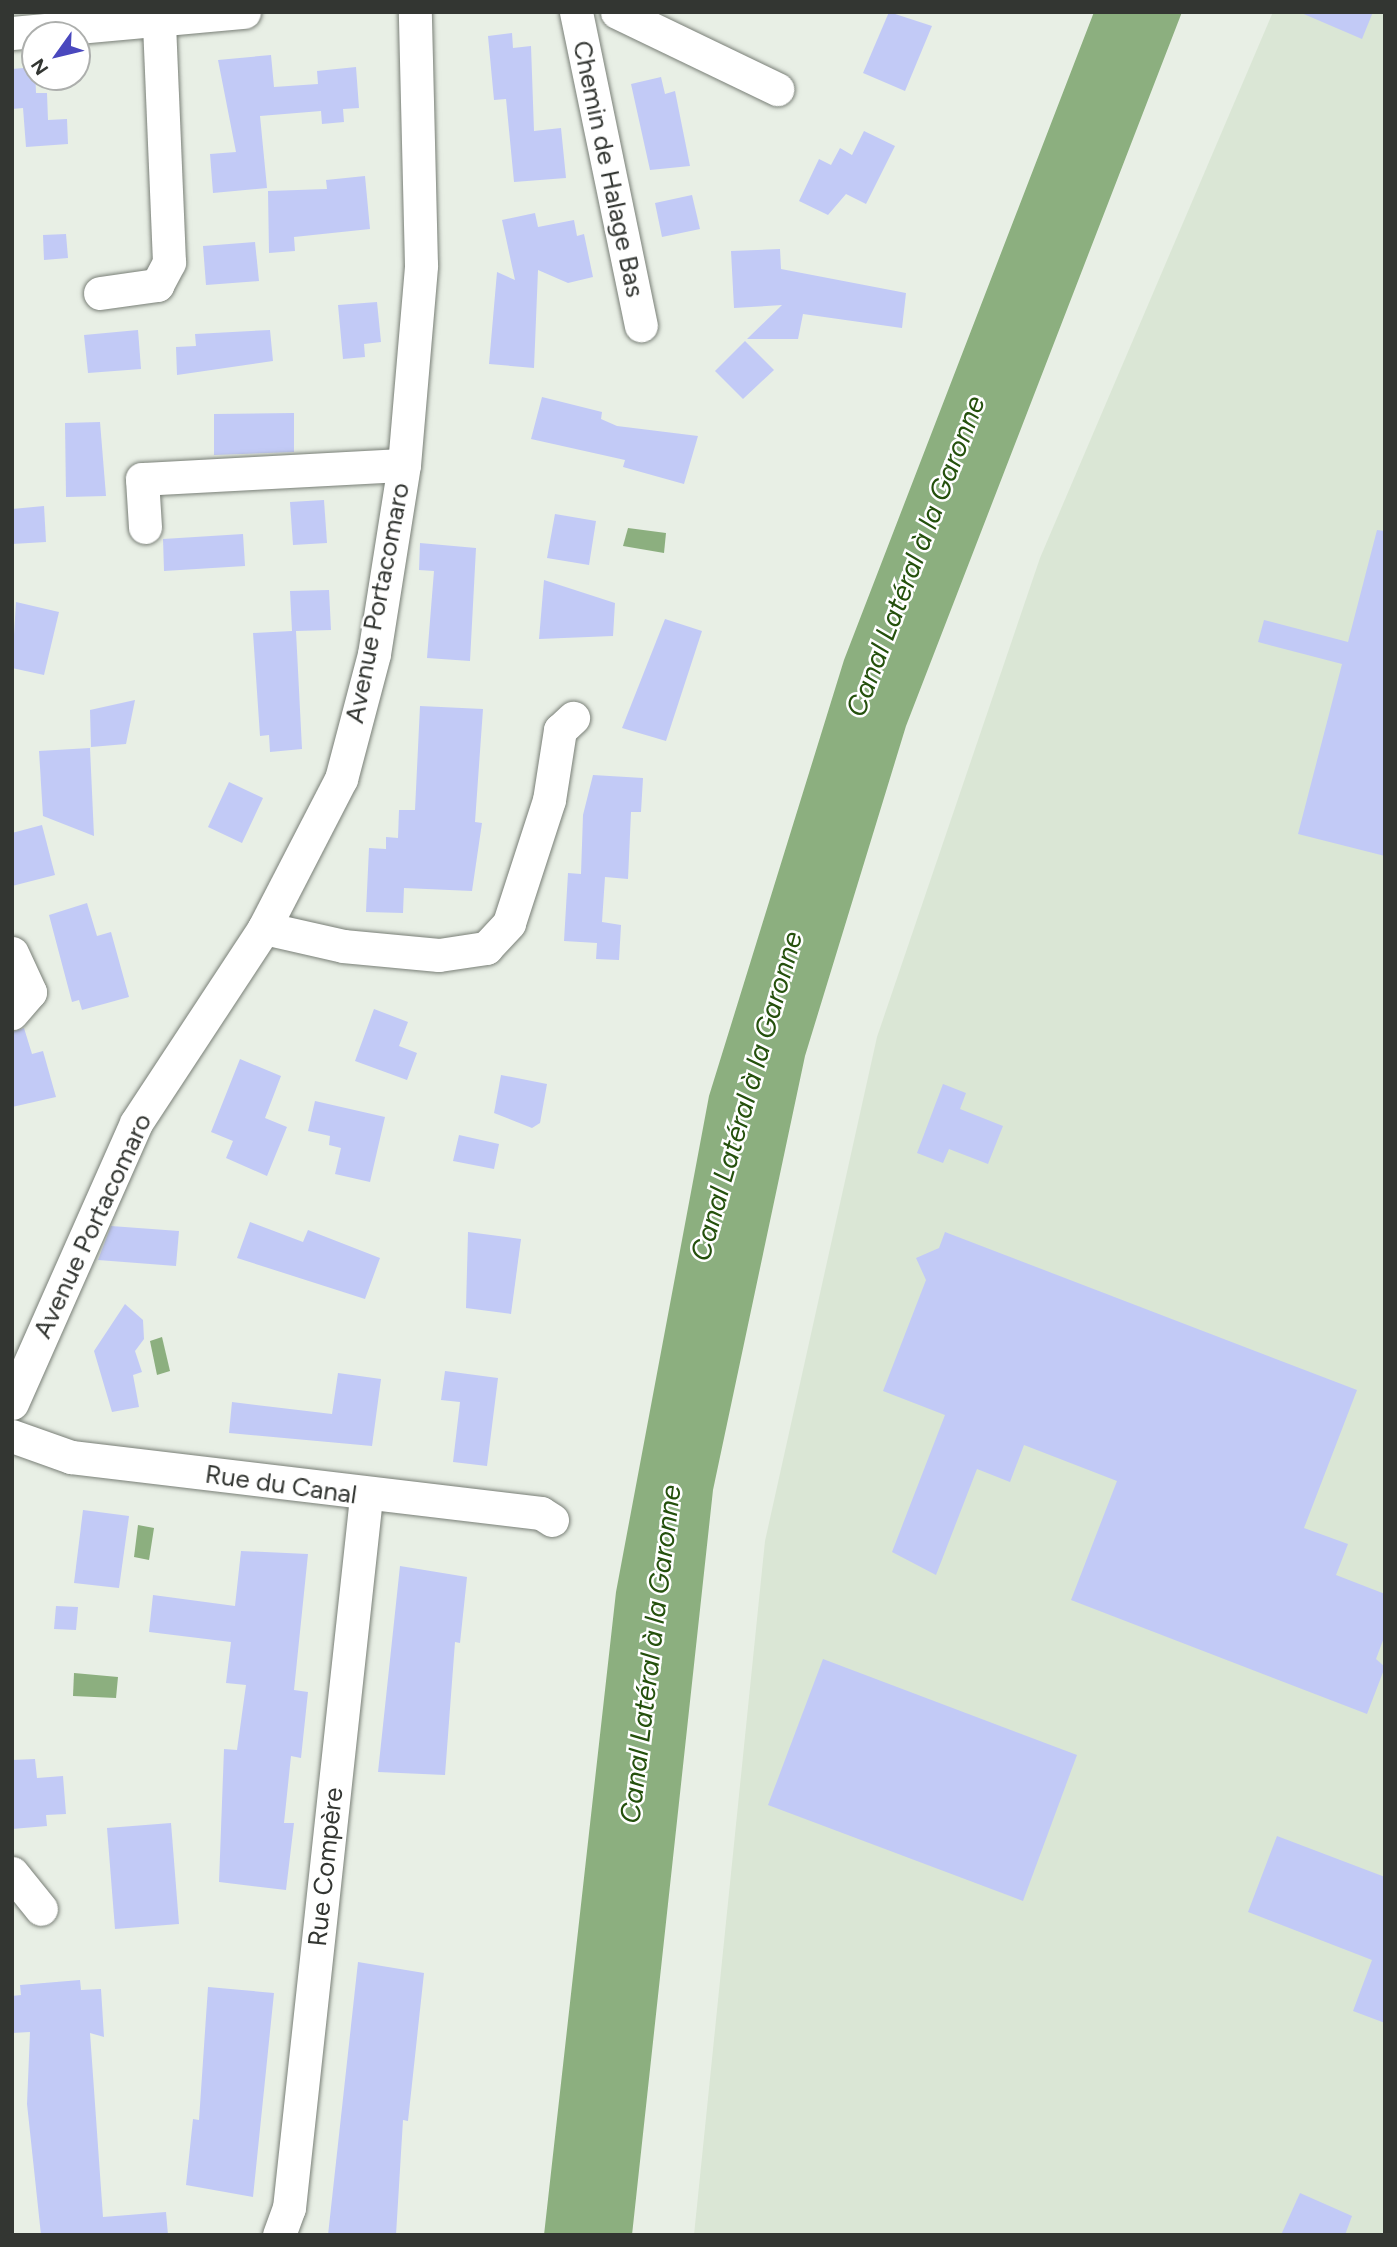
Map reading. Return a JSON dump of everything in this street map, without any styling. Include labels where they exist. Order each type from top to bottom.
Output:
[{"type":"street","points":[[12,33],[244,12]]},
{"type":"street","name":"Avenue Portacomaro","points":[[12,1403],[136,1123],[264,928],[341,779],[374,654],[404,465],[421,265],[415,12]]},
{"type":"street","name":"Chemin de Halage Bas","points":[[576,12],[641,325]]},
{"type":"street","name":"Chemin de Halage Bas","points":[[617,12],[776,89]]},
{"type":"street","points":[[100,293],[157,285],[169,262],[159,19]]},
{"type":"street","points":[[145,527],[142,479],[404,465]]},
{"type":"street","points":[[264,928],[344,946],[439,956],[486,948],[509,923],[549,800],[560,730],[573,718]]},
{"type":"street","points":[[12,953],[30,992],[12,1013]]},
{"type":"street","name":"Rue du Canal","points":[[12,1436],[71,1457],[366,1497],[541,1513],[552,1520]]},
{"type":"street","name":"Rue Compère","points":[[279,2235],[289,2208],[366,1497]]},
{"type":"street","points":[[12,1873],[41,1909]]},
{"type":"shaded area","points":[[1273,12],[1385,12],[1385,2235],[694,2235],[765,1541],[877,1037],[1040,558]]},
{"type":"water","name":"Canal Latéral à la Garonne","points":[[1094,12],[1182,12],[906,726],[805,1056],[713,1490],[632,2235],[544,2235],[616,1592],[709,1096],[844,660]]},
{"type":"water","points":[[628,528],[666,533],[664,553],[623,546]]},
{"type":"water","points":[[162,1337],[170,1371],[157,1375],[150,1341]]},
{"type":"water","points":[[138,1525],[154,1528],[149,1560],[134,1557]]},
{"type":"water","points":[[74,1673],[118,1677],[116,1698],[73,1696]]},
{"type":"building","points":[[889,12],[932,26],[905,91],[863,73]]},
{"type":"building","points":[[1299,12],[1373,12],[1362,39]]},
{"type":"building","points":[[512,33],[513,48],[531,46],[534,131],[561,128],[566,178],[514,182],[506,99],[494,100],[488,36]]},
{"type":"building","points":[[271,55],[274,87],[318,84],[317,71],[356,67],[359,108],[343,109],[344,122],[322,124],[321,111],[260,116],[267,188],[213,193],[210,154],[236,152],[218,60]]},
{"type":"building","points":[[21,68],[21,91],[47,93],[48,120],[67,119],[68,144],[26,147],[23,108],[12,109],[12,69]]},
{"type":"building","points":[[661,77],[665,94],[675,91],[690,166],[650,170],[631,84]]},
{"type":"building","points":[[864,131],[895,146],[866,204],[846,194],[828,215],[799,201],[819,159],[831,165],[840,148],[852,155]]},
{"type":"building","points":[[365,176],[370,229],[294,237],[295,251],[269,253],[268,191],[327,189],[326,180]]},
{"type":"building","points":[[692,195],[700,229],[662,237],[655,203]]},
{"type":"building","points":[[535,213],[538,227],[574,220],[577,236],[584,234],[593,277],[568,283],[538,270],[534,368],[489,364],[497,272],[515,280],[502,220]]},
{"type":"building","points":[[66,234],[68,258],[44,260],[43,235]]},
{"type":"building","points":[[255,242],[259,281],[206,285],[203,246]]},
{"type":"building","points":[[780,249],[781,269],[906,293],[902,328],[803,314],[798,339],[747,339],[782,305],[734,308],[731,251]]},
{"type":"building","points":[[377,302],[381,342],[364,344],[365,357],[343,359],[338,305]]},
{"type":"building","points":[[138,330],[141,369],[88,373],[84,335]]},
{"type":"building","points":[[270,330],[273,361],[177,375],[176,347],[196,346],[195,334]]},
{"type":"building","points":[[745,341],[774,370],[743,399],[715,371]]},
{"type":"building","points":[[542,397],[602,412],[601,419],[617,426],[698,436],[684,484],[623,467],[625,460],[531,439]]},
{"type":"building","points":[[294,413],[294,452],[214,455],[214,414]]},
{"type":"building","points":[[100,422],[106,496],[66,497],[65,423]]},
{"type":"building","points":[[324,500],[327,543],[293,545],[290,502]]},
{"type":"building","points":[[44,506],[46,542],[12,544],[12,509]]},
{"type":"building","points":[[555,514],[596,521],[589,565],[547,558]]},
{"type":"building","points":[[1377,530],[1385,531],[1385,856],[1298,834],[1342,664],[1258,642],[1264,620],[1348,642]]},
{"type":"building","points":[[243,534],[245,566],[164,571],[163,539]]},
{"type":"building","points":[[420,543],[476,548],[470,661],[427,658],[434,571],[419,570]]},
{"type":"building","points":[[544,580],[615,603],[613,636],[539,639]]},
{"type":"building","points":[[329,590],[331,630],[296,631],[302,749],[270,752],[269,735],[260,736],[253,633],[292,631],[290,591]]},
{"type":"building","points":[[16,602],[59,612],[44,675],[12,668]]},
{"type":"building","points":[[665,619],[702,631],[666,741],[622,728]]},
{"type":"building","points":[[135,700],[126,744],[91,747],[90,710]]},
{"type":"building","points":[[420,706],[483,709],[475,822],[482,823],[472,891],[404,888],[403,913],[366,912],[369,848],[386,849],[386,837],[398,838],[399,810],[415,810]]},
{"type":"building","points":[[90,748],[94,836],[43,816],[39,751]]},
{"type":"building","points":[[593,775],[643,778],[641,812],[631,812],[628,879],[605,877],[602,922],[621,925],[619,960],[596,959],[597,943],[564,941],[568,873],[581,874],[583,815]]},
{"type":"building","points":[[229,782],[263,798],[242,843],[208,827]]},
{"type":"building","points":[[42,825],[55,875],[12,886],[12,833]]},
{"type":"building","points":[[87,903],[97,936],[111,932],[129,997],[82,1010],[79,1000],[72,1002],[49,915]]},
{"type":"building","points":[[374,1009],[408,1022],[399,1046],[417,1053],[407,1080],[355,1061]]},
{"type":"building","points":[[24,1028],[32,1054],[43,1051],[56,1097],[12,1107],[12,1032]]},
{"type":"building","points":[[240,1059],[281,1076],[265,1118],[287,1127],[267,1176],[226,1158],[233,1141],[211,1132]]},
{"type":"building","points":[[501,1075],[547,1084],[540,1123],[532,1128],[494,1113]]},
{"type":"building","points":[[943,1084],[966,1093],[960,1109],[1003,1126],[988,1164],[949,1149],[943,1163],[917,1153]]},
{"type":"building","points":[[315,1101],[385,1117],[370,1182],[335,1174],[341,1148],[329,1145],[330,1136],[308,1131]]},
{"type":"building","points":[[459,1135],[499,1144],[494,1169],[453,1161]]},
{"type":"building","points":[[250,1222],[303,1242],[308,1230],[380,1258],[365,1299],[237,1258]]},
{"type":"building","points":[[111,1226],[179,1231],[176,1266],[98,1260]]},
{"type":"building","points":[[468,1232],[521,1239],[511,1314],[466,1308]]},
{"type":"building","points":[[945,1232],[1357,1390],[1304,1528],[1348,1544],[1336,1575],[1385,1594],[1385,1635],[1376,1659],[1385,1667],[1367,1714],[1071,1600],[1117,1481],[1024,1445],[1010,1482],[977,1469],[936,1575],[892,1552],[945,1415],[883,1391],[926,1280],[916,1258],[939,1248]]},
{"type":"building","points":[[125,1304],[143,1320],[144,1339],[135,1351],[142,1372],[133,1375],[139,1407],[112,1412],[94,1351]]},
{"type":"building","points":[[445,1371],[498,1378],[487,1466],[453,1462],[460,1402],[441,1400]]},
{"type":"building","points":[[338,1373],[381,1379],[372,1446],[229,1433],[232,1402],[332,1414]]},
{"type":"building","points":[[83,1510],[129,1516],[119,1588],[74,1583]]},
{"type":"building","points":[[241,1551],[308,1554],[294,1690],[308,1692],[301,1758],[291,1756],[284,1823],[294,1823],[286,1890],[219,1882],[224,1749],[237,1750],[246,1685],[226,1683],[231,1642],[149,1632],[153,1595],[235,1606]]},
{"type":"building","points":[[400,1566],[467,1577],[460,1643],[455,1642],[445,1775],[378,1772]]},
{"type":"building","points":[[56,1606],[78,1607],[76,1630],[54,1629]]},
{"type":"building","points":[[823,1659],[1077,1755],[1023,1901],[768,1805]]},
{"type":"building","points":[[35,1759],[37,1778],[63,1776],[66,1814],[46,1815],[47,1826],[12,1829],[12,1760]]},
{"type":"building","points":[[171,1823],[179,1924],[115,1929],[107,1828]]},
{"type":"building","points":[[1277,1836],[1385,1877],[1385,2023],[1353,2011],[1372,1960],[1248,1912]]},
{"type":"building","points":[[358,1962],[424,1973],[408,2121],[403,2120],[396,2235],[328,2235]]},
{"type":"building","points":[[80,1980],[81,1990],[101,1989],[104,2037],[90,2033],[103,2217],[166,2212],[168,2235],[41,2235],[27,2104],[30,2032],[12,2033],[12,1996],[21,1995],[20,1985]]},
{"type":"building","points":[[208,1987],[274,1993],[253,2197],[186,2185],[193,2119],[199,2120]]},
{"type":"building","points":[[1300,2193],[1352,2216],[1345,2235],[1281,2235]]}]
